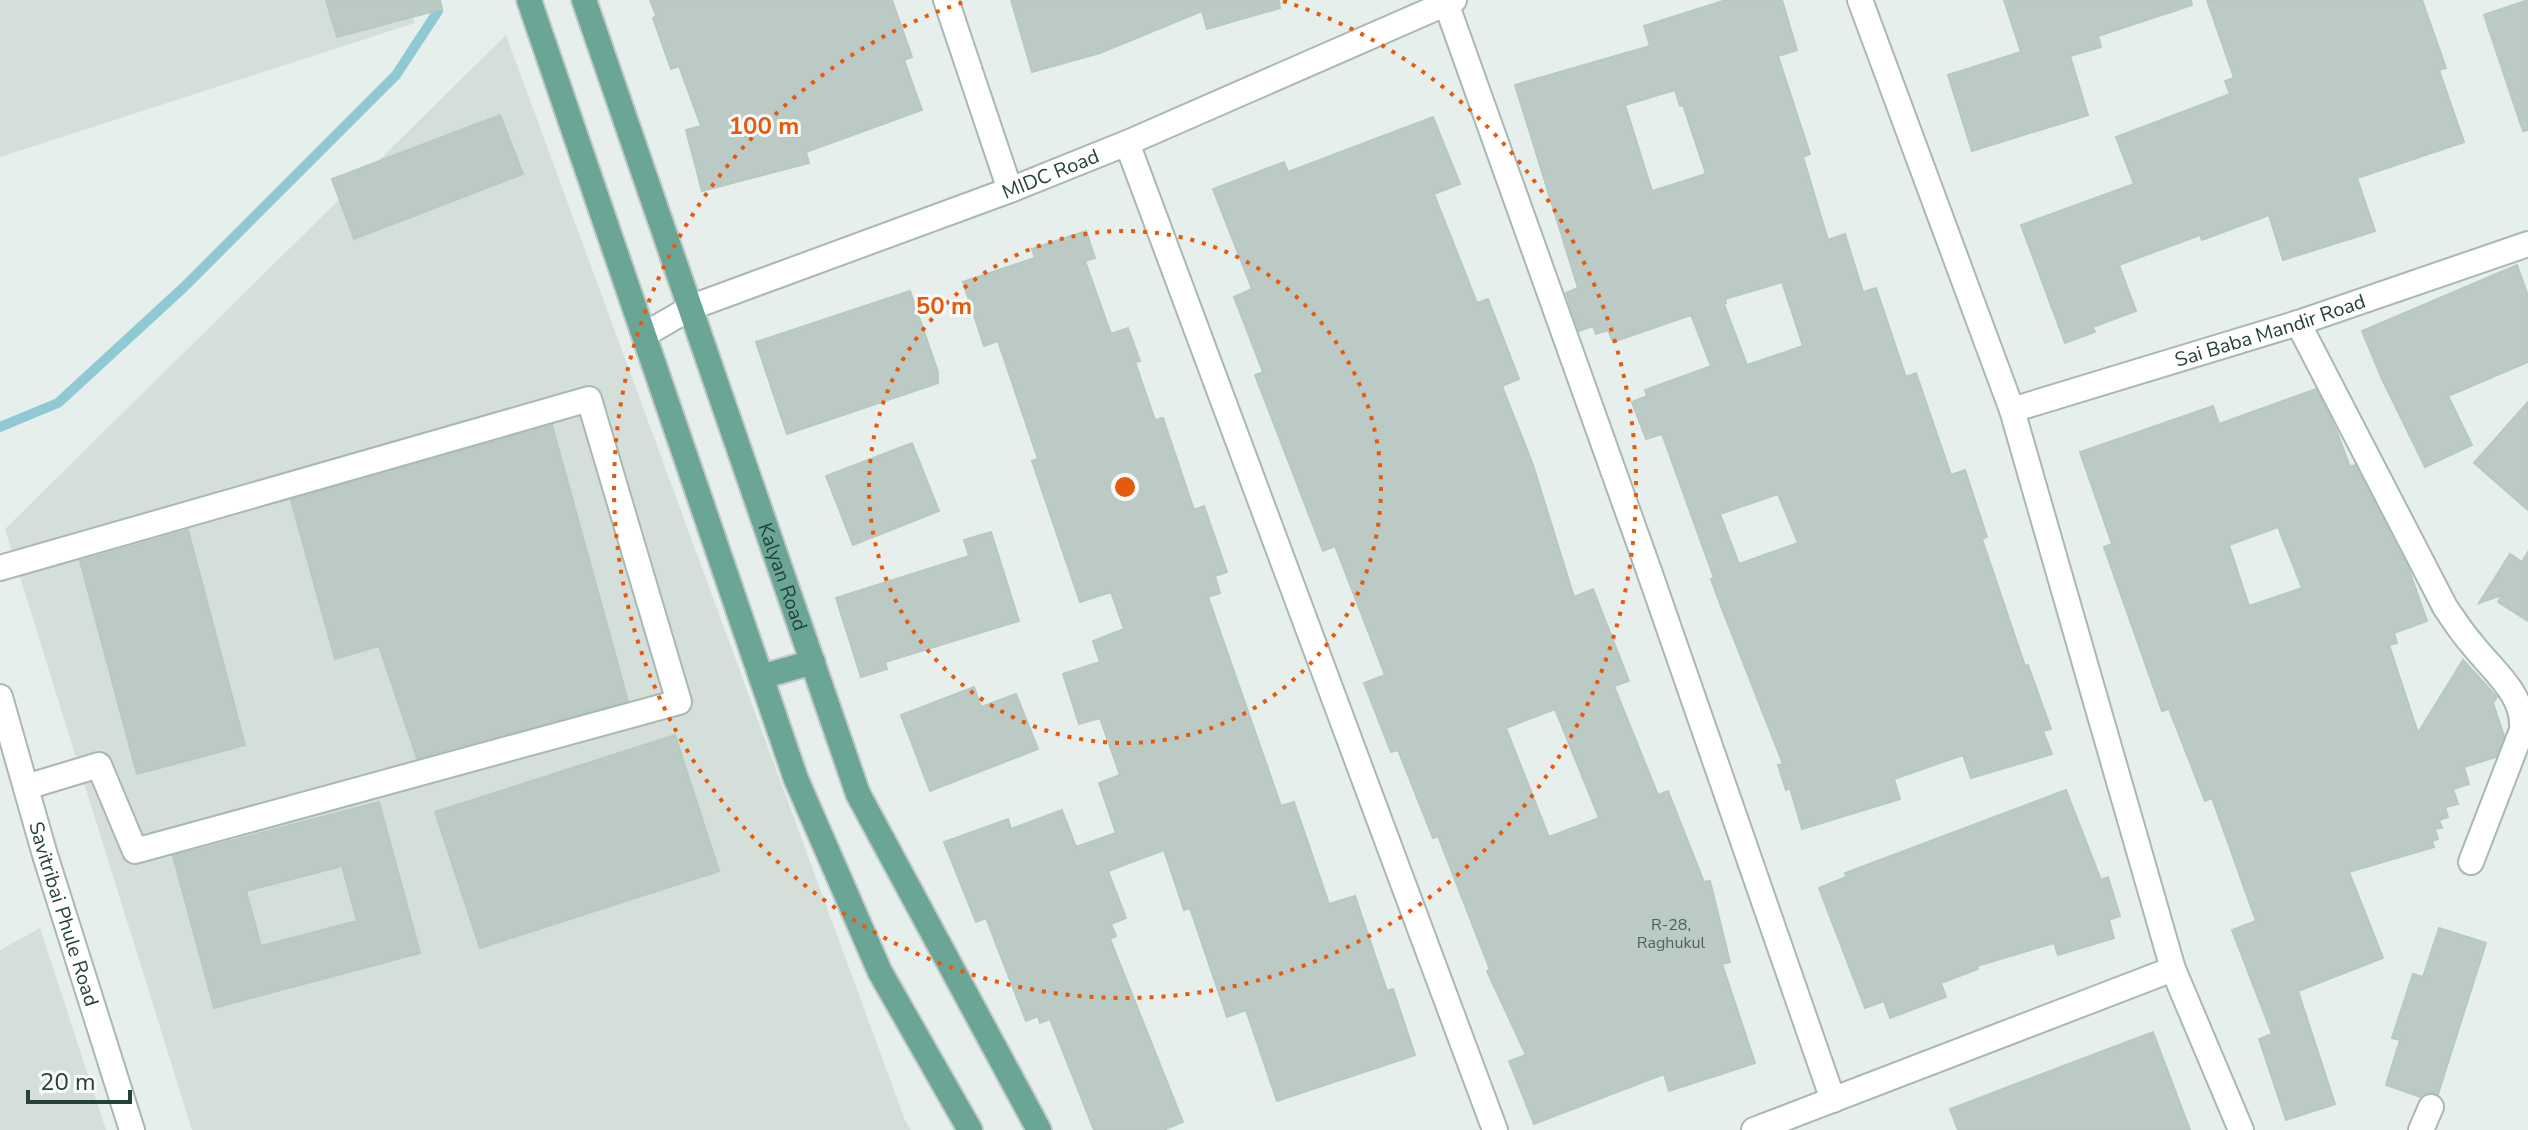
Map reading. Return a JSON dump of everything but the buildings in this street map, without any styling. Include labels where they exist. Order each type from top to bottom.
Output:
[{"type":"main road","points":[[529,0],[796,779],[880,972],[970,1130]]},
{"type":"main road","name":"Kalyan Road","points":[[584,0],[858,794],[1039,1130]]},
{"type":"main road","points":[[761,677],[813,662]]},
{"type":"street","points":[[946,0],[1010,190]]},
{"type":"street","points":[[1860,0],[2012,410],[2173,969],[2241,1130]]},
{"type":"street","name":"MIDC Road","points":[[644,335],[692,307],[1010,190],[1127,143],[1450,1]]},
{"type":"street","points":[[1450,1],[1833,1100]]},
{"type":"street","points":[[1127,143],[1495,1130]]},
{"type":"street","name":"Sai Baba Mandir Road","points":[[2012,410],[2298,323],[2528,244]]},
{"type":"street","points":[[2298,323],[2445,607],[2514,694],[2523,715],[2522,730],[2471,862]]},
{"type":"street","points":[[0,568],[589,399],[679,702],[135,851],[99,765],[26,787]]},
{"type":"street","name":"Savitribai Phule Road","points":[[0,697],[132,1130]]},
{"type":"street","points":[[1754,1130],[2173,969]]},
{"type":"street","points":[[2421,1130],[2431,1107]]},
{"type":"shaded area","points":[[0,0],[407,0],[415,23],[0,157]]},
{"type":"shaded area","points":[[506,35],[911,1130],[192,1130],[5,529]]},
{"type":"shaded area","points":[[40,928],[106,1130],[0,1130],[0,950]]},
{"type":"waterway","points":[[0,427],[58,403],[183,288],[396,75],[438,11],[435,0]]}]
